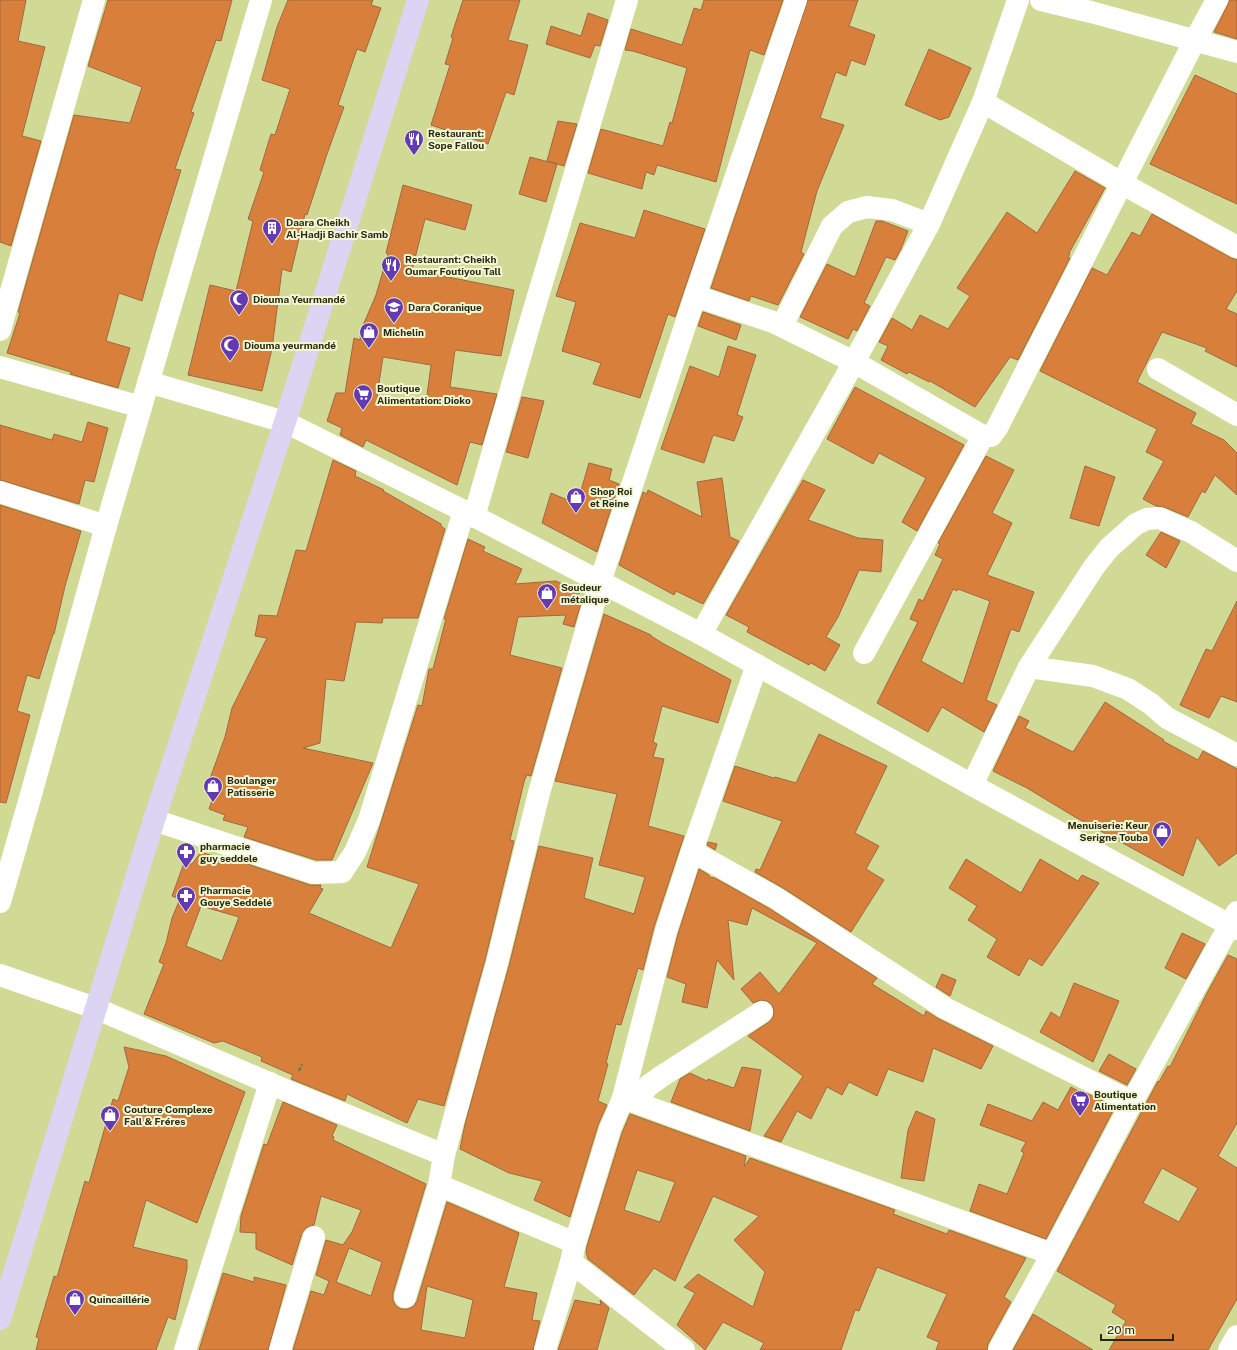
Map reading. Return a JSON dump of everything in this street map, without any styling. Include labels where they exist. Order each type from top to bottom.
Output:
[{"type":"highway","points":[[0,1318],[154,820],[285,422],[418,0]]},
{"type":"street","points":[[0,330],[94,0]]},
{"type":"street","points":[[0,902],[140,407],[261,0]]},
{"type":"street","points":[[154,820],[314,873],[342,872],[355,852],[369,820],[469,514],[532,316],[627,0]]},
{"type":"street","points":[[405,1297],[439,1185],[444,1155],[497,963],[539,793],[600,582],[695,296],[796,0]]},
{"type":"street","points":[[701,634],[854,362],[929,224],[983,102],[1018,0]]},
{"type":"street","points":[[1041,0],[1094,6],[1195,40],[1237,52]]},
{"type":"street","points":[[695,296],[782,326],[854,362],[983,436],[991,436],[997,428],[1123,184],[1195,40],[1217,0]]},
{"type":"street","points":[[983,102],[1123,184],[1237,247]]},
{"type":"street","points":[[782,326],[832,226],[848,212],[867,207],[892,210],[929,224]]},
{"type":"street","points":[[0,367],[140,407]]},
{"type":"street","points":[[1158,369],[1237,415]]},
{"type":"street","points":[[148,382],[285,422],[469,514],[701,634],[972,785],[1235,922],[1132,1102],[1052,1254],[999,1350]]},
{"type":"street","points":[[864,654],[983,436]]},
{"type":"street","points":[[0,492],[106,526]]},
{"type":"street","points":[[972,785],[1029,667],[1094,567],[1109,548],[1136,524],[1147,519],[1159,518],[1191,532],[1237,561]]},
{"type":"street","points":[[629,1100],[666,931],[692,851],[757,665]]},
{"type":"street","points":[[1029,667],[1092,676],[1128,689],[1151,704],[1167,718],[1237,755]]},
{"type":"street","points":[[692,851],[776,898],[945,1008],[1132,1102]]},
{"type":"street","points":[[0,975],[95,1008],[444,1155]]},
{"type":"street","points":[[545,1350],[610,1129],[629,1100],[662,1076],[762,1012]]},
{"type":"street","points":[[185,1350],[270,1083]]},
{"type":"street","points":[[629,1100],[1052,1254]]},
{"type":"street","points":[[439,1185],[573,1252],[684,1350]]},
{"type":"street","points":[[280,1350],[314,1237]]},
{"type":"street","points":[[1229,1350],[1237,1336]]},
{"type":"building","points":[[0,0],[26,0],[18,41],[45,47],[22,136],[41,141],[11,246],[0,242]]},
{"type":"building","points":[[108,0],[232,0],[221,41],[216,40],[191,112],[194,113],[175,169],[181,170],[142,301],[119,293],[106,341],[130,348],[118,388],[7,353],[20,313],[18,312],[74,115],[130,123],[142,87],[88,66]]},
{"type":"building","points":[[288,0],[373,0],[371,5],[381,8],[365,52],[357,49],[338,105],[344,107],[307,215],[305,214],[291,272],[282,269],[272,349],[262,391],[188,375],[210,285],[236,291],[253,221],[248,219],[264,172],[260,170],[271,134],[275,135],[290,89],[262,80],[277,27]]},
{"type":"building","points":[[463,0],[520,0],[508,40],[528,45],[514,95],[506,92],[488,144],[431,125],[450,65],[445,64],[453,38],[451,37]]},
{"type":"building","points":[[704,0],[783,0],[764,55],[750,50],[716,182],[657,165],[654,175],[646,172],[642,189],[588,173],[601,129],[663,146],[670,122],[672,123],[687,68],[633,51],[625,50],[631,29],[682,45],[694,8],[701,10]]},
{"type":"building","points":[[808,0],[858,0],[849,26],[875,35],[865,65],[851,60],[846,76],[836,72],[820,118],[844,125],[817,191],[801,252],[804,254],[778,305],[751,296],[749,301],[711,288]]},
{"type":"building","points":[[1230,0],[1237,0],[1237,39],[1214,32]]},
{"type":"building","points":[[588,13],[608,20],[600,46],[595,45],[590,58],[546,44],[551,26],[581,36]]},
{"type":"building","points":[[929,49],[971,68],[949,117],[940,120],[905,105]]},
{"type":"building","points":[[1195,75],[1237,94],[1237,204],[1150,164]]},
{"type":"building","points":[[558,121],[577,124],[564,166],[547,161]]},
{"type":"building","points":[[530,157],[557,164],[546,202],[519,194]]},
{"type":"building","points":[[1075,171],[1105,188],[1069,253],[1070,254],[1068,257],[1070,258],[1018,360],[1010,357],[975,407],[930,381],[929,382],[909,372],[907,374],[881,360],[888,346],[879,342],[892,318],[912,330],[920,315],[948,329],[970,296],[957,288],[1007,212],[1037,233]]},
{"type":"building","points":[[403,185],[472,205],[465,230],[425,219],[412,270],[514,290],[501,356],[455,350],[450,387],[497,394],[482,445],[470,442],[457,485],[366,440],[363,447],[340,435],[342,428],[327,421],[336,393],[345,393],[354,338],[360,340],[361,330],[376,295],[388,254],[386,253]],"holes":[[[383,357],[431,365],[426,403],[377,396]]]},
{"type":"building","points":[[644,210],[705,229],[675,317],[668,314],[640,398],[593,384],[601,363],[562,351],[576,302],[556,296],[580,223],[635,238]]},
{"type":"building","points":[[1152,214],[1237,260],[1237,291],[1226,309],[1237,314],[1237,367],[1205,351],[1207,348],[1162,332],[1137,382],[1196,413],[1191,424],[1224,440],[1237,453],[1237,495],[1215,475],[1205,493],[1202,491],[1188,517],[1164,507],[1156,506],[1143,499],[1164,461],[1146,452],[1157,429],[1040,371],[1092,268],[1107,275],[1132,232],[1140,236]]},
{"type":"building","points":[[876,221],[882,221],[908,231],[895,260],[886,257],[864,303],[870,306],[857,331],[853,329],[848,339],[800,317],[827,264],[855,277]]},
{"type":"building","points":[[703,312],[741,325],[736,340],[698,326]]},
{"type":"building","points":[[728,346],[756,355],[737,415],[743,417],[734,441],[713,435],[704,463],[661,449],[690,366],[719,377]]},
{"type":"building","points":[[855,387],[964,445],[917,531],[902,522],[926,478],[879,453],[873,464],[827,439]]},
{"type":"building","points":[[522,397],[544,401],[528,458],[506,452]]},
{"type":"building","points":[[88,422],[108,428],[94,482],[85,480],[79,504],[0,480],[0,425],[52,440],[54,434],[82,442]]},
{"type":"building","points":[[986,456],[1014,470],[992,513],[1012,523],[987,575],[1034,592],[1019,632],[1011,629],[986,700],[997,705],[984,732],[942,707],[928,732],[877,703],[918,622],[910,619],[919,599],[923,601],[943,559],[935,555],[940,544],[938,543]],"holes":[[[953,589],[957,591],[958,589],[990,601],[963,684],[921,661]]]},
{"type":"building","points":[[333,460],[356,471],[355,476],[384,490],[383,491],[441,524],[441,526],[445,529],[418,618],[383,618],[382,623],[356,622],[344,681],[326,679],[320,743],[303,748],[373,763],[332,860],[316,860],[244,837],[248,827],[223,820],[225,815],[209,809],[217,786],[208,784],[225,737],[232,708],[267,638],[255,636],[259,615],[277,616],[296,550],[306,551]]},
{"type":"building","name":"Shop Roi et Reine","points":[[589,463],[612,469],[609,480],[619,484],[597,552],[542,523],[551,493],[577,504]]},
{"type":"building","points":[[1085,466],[1115,477],[1099,526],[1070,518]]},
{"type":"building","points":[[722,478],[730,537],[739,541],[703,604],[676,591],[674,595],[619,565],[643,492],[647,494],[648,490],[702,517],[697,482]]},
{"type":"building","points":[[803,480],[825,490],[808,520],[858,538],[883,540],[881,572],[859,570],[838,617],[826,637],[840,645],[825,671],[811,663],[809,665],[747,632],[749,627],[726,615]]},
{"type":"building","points":[[0,505],[81,531],[65,586],[54,634],[39,679],[27,675],[17,711],[30,715],[6,803],[0,802]]},
{"type":"building","points":[[1161,532],[1180,541],[1166,568],[1146,555]]},
{"type":"building","points":[[468,539],[485,547],[483,551],[522,569],[515,584],[556,581],[580,592],[575,601],[581,603],[574,627],[563,624],[566,615],[518,617],[510,655],[562,668],[531,776],[526,775],[525,778],[510,840],[514,841],[485,960],[444,1106],[418,1099],[407,1123],[347,1094],[345,1101],[291,1079],[293,1075],[261,1061],[262,1057],[223,1041],[214,1043],[144,1014],[164,964],[159,962],[166,943],[172,918],[180,899],[172,896],[184,863],[192,864],[201,852],[234,863],[235,860],[310,885],[321,885],[320,888],[323,889],[309,913],[391,948],[419,884],[367,867],[418,705],[422,706],[429,669],[433,669],[446,619],[444,619]],"holes":[[[201,906],[239,917],[222,961],[186,946]]]},
{"type":"building","points":[[1237,601],[1237,702],[1221,696],[1209,718],[1180,705],[1206,649],[1212,651]]},
{"type":"building","points":[[604,614],[651,635],[664,644],[731,680],[718,723],[662,706],[653,742],[657,744],[653,757],[664,759],[648,826],[684,836],[654,927],[643,970],[638,968],[621,1025],[616,1024],[606,1063],[608,1064],[598,1101],[607,1105],[598,1125],[570,1217],[534,1200],[542,1181],[509,1173],[460,1149],[465,1124],[509,966],[539,846],[593,858],[584,898],[634,914],[645,877],[599,865],[617,794],[555,781]]},
{"type":"building","points":[[1105,702],[1164,740],[1163,741],[1198,760],[1203,751],[1237,769],[1237,853],[1219,866],[1197,837],[1183,876],[1075,817],[1027,788],[993,771],[1019,716],[1029,721],[1025,728],[1073,752]]},
{"type":"building","points":[[819,734],[887,766],[855,833],[879,846],[866,869],[884,880],[851,932],[783,888],[755,872],[756,869],[760,870],[782,821],[723,801],[735,766],[796,783]]},
{"type":"building","points":[[708,842],[717,844],[715,850],[707,845]]},
{"type":"building","points":[[966,859],[1021,893],[1040,859],[1078,881],[1082,875],[1099,883],[1042,966],[1029,958],[1019,976],[987,957],[997,939],[968,920],[977,906],[949,888]]},
{"type":"building","points":[[699,869],[709,875],[709,877],[715,878],[770,909],[877,978],[872,984],[924,1016],[926,1011],[993,1046],[981,1069],[933,1048],[923,1082],[888,1069],[877,1096],[849,1082],[842,1095],[827,1087],[811,1119],[797,1111],[781,1142],[764,1136],[803,1076],[748,1036],[769,1022],[773,1017],[774,1011],[772,1005],[767,1001],[761,1000],[753,1003],[741,989],[760,972],[779,994],[817,943],[752,908],[747,925],[728,920],[734,980],[717,960],[707,1008],[682,1002],[686,984],[667,977],[678,934]]},
{"type":"building","points":[[1182,933],[1205,944],[1186,979],[1165,968]]},
{"type":"building","points":[[1228,955],[1237,959],[1237,1123],[1218,1156],[1237,1168],[1237,1299],[1208,1350],[1109,1350],[1126,1321],[1112,1312],[1116,1305],[1057,1271],[1158,1081],[1159,1082],[1168,1066],[1170,1067]],"holes":[[[1162,1168],[1198,1188],[1179,1222],[1143,1203]]]},
{"type":"building","points":[[942,974],[956,980],[950,996],[936,987]]},
{"type":"building","points":[[1074,983],[1119,1001],[1093,1062],[1040,1032],[1051,1012],[1060,1018]]},
{"type":"building","points":[[124,1047],[166,1056],[245,1092],[197,1223],[146,1200],[133,1247],[187,1260],[187,1269],[175,1320],[168,1317],[156,1350],[36,1350],[39,1338],[36,1337],[54,1276],[57,1277],[85,1181],[89,1183],[113,1099],[118,1101],[129,1067]]},
{"type":"building","points":[[1109,1054],[1136,1069],[1127,1085],[1099,1071]]},
{"type":"building","points":[[742,1067],[761,1070],[750,1131],[671,1102],[680,1079],[690,1073],[707,1081],[708,1079],[734,1088]]},
{"type":"building","points":[[1071,1087],[1085,1095],[1086,1093],[1115,1107],[1046,1239],[970,1211],[979,1184],[1007,1194],[1024,1153],[1021,1151],[1026,1142],[980,1125],[988,1104],[1032,1121],[1043,1102],[1058,1110]]},
{"type":"building","points":[[283,1102],[337,1125],[332,1136],[334,1137],[333,1140],[426,1184],[393,1293],[393,1300],[396,1306],[401,1309],[408,1309],[414,1306],[417,1301],[447,1202],[519,1233],[504,1287],[537,1293],[532,1320],[540,1321],[533,1350],[293,1350],[311,1291],[324,1295],[329,1281],[316,1275],[326,1240],[343,1245],[352,1232],[361,1210],[321,1196],[314,1225],[306,1228],[302,1233],[292,1265],[256,1249],[256,1233],[240,1232],[241,1216],[264,1144],[267,1145]],"holes":[[[349,1248],[382,1262],[371,1296],[336,1282]],[[427,1286],[473,1300],[465,1338],[421,1330]]]},
{"type":"building","points":[[916,1111],[935,1119],[924,1181],[901,1178],[908,1130]]},
{"type":"building","points":[[630,1114],[746,1156],[744,1167],[750,1158],[895,1210],[893,1214],[947,1234],[949,1230],[1026,1258],[1004,1297],[1011,1302],[988,1344],[987,1350],[936,1350],[939,1342],[927,1337],[947,1294],[877,1267],[859,1311],[855,1310],[841,1350],[760,1350],[764,1343],[723,1322],[705,1350],[677,1325],[695,1293],[684,1287],[698,1274],[753,1307],[765,1272],[734,1240],[759,1216],[713,1196],[675,1281],[654,1268],[634,1295],[588,1259],[586,1252],[622,1133]],"holes":[[[637,1170],[675,1182],[660,1222],[624,1210]]]},
{"type":"building","points":[[223,1273],[254,1282],[254,1277],[286,1285],[268,1350],[199,1350]]},
{"type":"building","points":[[575,1300],[601,1305],[600,1300],[609,1308],[597,1350],[558,1350]]},
{"type":"building","points":[[1033,1314],[1093,1350],[1013,1350]]},
{"type":"place","name":"Restaurant: Sope Fallou","points":[[414,156]]},
{"type":"place","name":"Daara Cheikh Al-Hadji Bachir Samb","points":[[272,245]]},
{"type":"place","name":"Restaurant: Cheikh Oumar Foutiyou Tall","points":[[391,282]]},
{"type":"place","name":"Diouma Yeurmandé","points":[[239,316]]},
{"type":"place","name":"Dara Coranique","points":[[394,324]]},
{"type":"place","name":"Michelin","points":[[369,349]]},
{"type":"place","name":"Diouma yeurmandé","points":[[230,362]]},
{"type":"place","name":"Boutique Alimentation: Dioko","points":[[363,411]]},
{"type":"place","name":"Shop Roi et Reine","points":[[576,514]]},
{"type":"place","name":"Soudeur métalique","points":[[547,610]]},
{"type":"place","name":"Boulanger Patisserie","points":[[213,803]]},
{"type":"place","name":"Menuiserie: Keur Serigne Touba","points":[[1162,848]]},
{"type":"place","name":"pharmacie guy seddele","points":[[186,869]]},
{"type":"place","name":"Pharmacie Gouye Seddelé","points":[[186,913]]},
{"type":"place","name":"Boutique Alimentation","points":[[1080,1117]]},
{"type":"place","name":"Couture Complexe Fall & Fréres","points":[[110,1132]]},
{"type":"place","name":"Quincaillérie","points":[[75,1316]]}]
